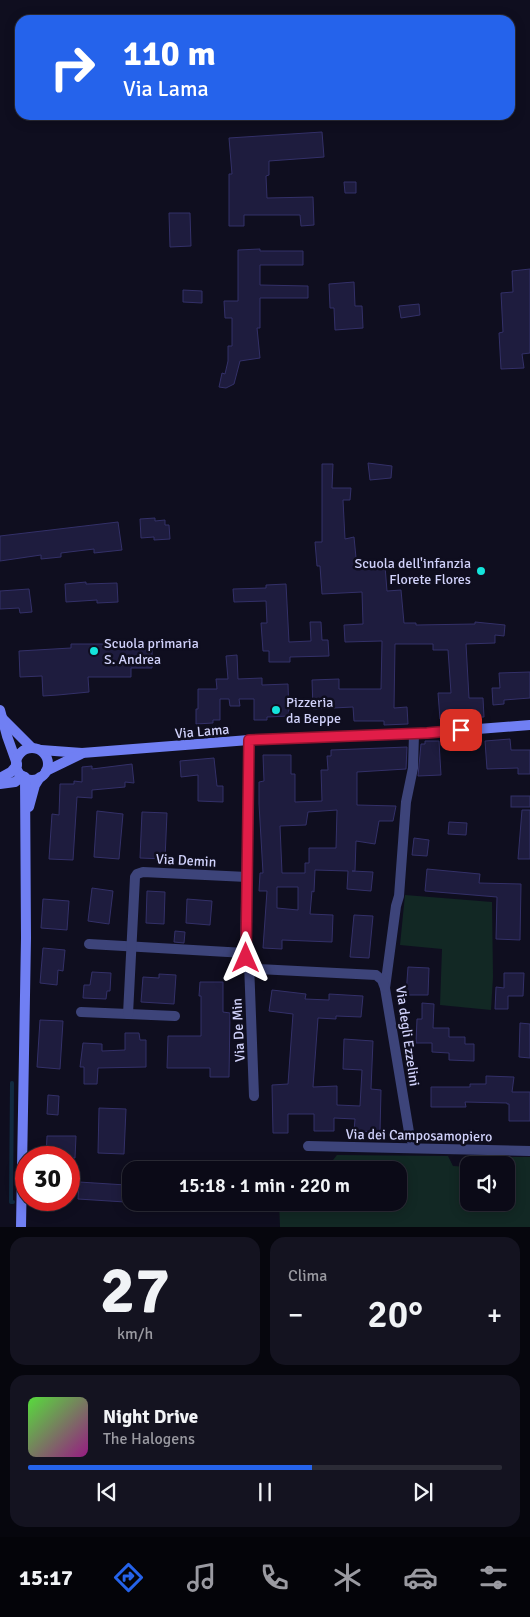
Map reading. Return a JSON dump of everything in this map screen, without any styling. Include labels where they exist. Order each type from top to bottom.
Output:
[{"type":"street","points":[[2,714],[36,749],[47,757],[48,762],[43,774],[35,785],[26,818]]},
{"type":"street","points":[[2,714],[7,736],[24,777],[26,818],[21,1227]]},
{"type":"street","name":"Via Lama","points":[[36,749],[82,754],[249,740],[414,734],[530,724]]},
{"type":"street","name":"Via degli Ezzelini","points":[[414,734],[413,768],[406,802],[399,896],[385,988],[410,1138],[417,1148]]},
{"type":"street","points":[[247,958],[249,740]]},
{"type":"street","points":[[0,778],[11,772],[17,764],[21,752],[36,749]]},
{"type":"street","name":"Via Lama","points":[[43,774],[82,754]]},
{"type":"street","points":[[0,784],[15,782],[24,777],[35,779],[43,774]]},
{"type":"street","name":"Via Demin","points":[[132,946],[135,877],[139,872],[247,877]]},
{"type":"street","points":[[89,944],[132,946],[247,958],[258,969],[376,975],[382,980],[385,988]]},
{"type":"street","points":[[128,1014],[132,946]]},
{"type":"street","name":"Via De Min","points":[[247,958],[254,1096]]},
{"type":"street","points":[[81,1012],[174,1016]]},
{"type":"street","name":"Via dei Camposamopiero","points":[[308,1146],[530,1151]]},
{"type":"green space","points":[[405,895],[492,902],[493,977],[491,1010],[440,1005],[442,949],[400,945]]},
{"type":"green space","points":[[337,1155],[448,1156],[453,1166],[460,1166],[460,1211],[515,1211],[515,1157],[530,1157],[530,1227],[280,1227],[279,1211],[407,1211],[407,1161],[332,1161]]},
{"type":"building","points":[[322,132],[324,157],[269,161],[269,175],[266,176],[267,198],[313,197],[314,225],[301,226],[300,215],[244,215],[244,226],[229,226],[229,174],[232,174],[229,138]]},
{"type":"building","points":[[344,182],[356,182],[356,193],[345,193]]},
{"type":"building","points":[[169,213],[190,213],[191,246],[170,247]]},
{"type":"building","points":[[260,249],[260,251],[303,251],[303,265],[260,265],[260,285],[308,286],[308,298],[260,298],[260,328],[257,328],[260,358],[240,361],[234,384],[226,388],[219,387],[222,373],[225,374],[228,361],[228,346],[232,346],[232,318],[225,318],[224,301],[238,301],[238,250]]},
{"type":"building","points":[[530,269],[530,353],[522,354],[524,368],[501,369],[499,333],[503,332],[501,293],[513,292],[512,271]]},
{"type":"building","points":[[354,282],[355,306],[362,306],[363,328],[335,330],[334,308],[330,308],[329,284]]},
{"type":"building","points":[[183,290],[202,291],[202,303],[183,302]]},
{"type":"building","points":[[419,304],[420,315],[401,318],[399,306]]},
{"type":"building","points":[[368,463],[392,466],[391,478],[370,480]]},
{"type":"building","points":[[322,464],[333,464],[332,488],[351,488],[350,500],[343,500],[345,539],[354,537],[357,568],[385,566],[387,591],[401,590],[404,623],[416,623],[416,625],[475,624],[475,622],[505,625],[504,636],[495,635],[495,643],[466,644],[469,698],[483,698],[484,717],[440,719],[438,693],[451,693],[448,650],[433,650],[433,644],[395,644],[394,708],[407,707],[408,724],[384,725],[384,721],[354,721],[353,707],[313,709],[312,680],[339,679],[339,689],[381,689],[382,641],[345,642],[344,625],[363,624],[362,592],[322,594],[320,566],[317,566],[315,542],[322,542]]},
{"type":"building","points":[[155,518],[155,521],[165,520],[165,525],[169,525],[170,539],[154,540],[154,537],[141,538],[140,519]]},
{"type":"building","points":[[118,522],[122,550],[94,553],[94,549],[61,553],[61,557],[41,559],[41,555],[0,561],[0,536]]},
{"type":"building","points":[[86,582],[86,584],[117,583],[118,602],[97,603],[97,600],[66,602],[65,584]]},
{"type":"building","points":[[286,584],[289,642],[311,641],[310,622],[321,622],[322,640],[328,640],[329,656],[290,657],[290,662],[269,662],[269,651],[263,651],[261,623],[267,623],[266,601],[234,602],[233,589],[266,588],[266,585]]},
{"type":"building","points":[[29,589],[32,612],[20,613],[19,608],[0,609],[0,591]]},
{"type":"building","points":[[71,644],[152,644],[152,668],[131,668],[131,677],[88,677],[89,692],[58,695],[43,696],[42,676],[20,677],[19,651],[71,648]]},
{"type":"building","points":[[237,655],[238,679],[262,678],[262,685],[288,684],[289,716],[267,717],[267,720],[254,720],[254,699],[239,699],[240,706],[230,706],[229,699],[220,699],[220,720],[213,720],[213,723],[196,724],[198,689],[217,689],[216,679],[228,679],[226,656]]},
{"type":"building","points":[[530,672],[530,698],[504,700],[504,704],[493,705],[492,688],[500,688],[499,673]]},
{"type":"building","points":[[510,739],[511,750],[530,750],[530,774],[518,774],[518,768],[487,769],[485,741]]},
{"type":"building","points":[[425,741],[439,741],[441,775],[418,776],[421,744],[425,744]]},
{"type":"building","points":[[407,747],[406,769],[357,772],[357,805],[396,806],[393,821],[379,821],[375,844],[356,841],[355,871],[352,871],[373,872],[371,891],[347,889],[348,871],[315,870],[310,914],[333,915],[332,942],[282,940],[282,949],[263,948],[267,891],[259,891],[260,873],[263,873],[259,782],[264,781],[263,755],[291,755],[291,774],[295,774],[295,802],[322,801],[321,770],[328,770],[327,756],[331,756],[331,750]],"holes":[[[337,810],[336,848],[309,848],[309,863],[305,863],[305,873],[282,873],[280,826],[306,825],[308,812]],[[277,887],[298,887],[298,910],[277,908]]]},
{"type":"building","points":[[214,758],[217,786],[223,786],[223,802],[198,801],[198,775],[181,777],[180,761]]},
{"type":"building","points":[[132,764],[134,783],[125,782],[125,787],[92,790],[92,798],[77,797],[73,860],[49,859],[52,814],[59,815],[60,784],[74,784],[74,781],[82,782],[82,767],[92,766],[92,769]]},
{"type":"building","points":[[511,796],[530,796],[530,807],[511,807]]},
{"type":"building","points":[[522,810],[530,810],[530,859],[518,859]]},
{"type":"building","points":[[97,811],[123,814],[119,859],[94,857]]},
{"type":"building","points":[[142,812],[167,813],[165,859],[140,858]]},
{"type":"building","points":[[449,822],[467,823],[466,835],[448,834]]},
{"type":"building","points":[[414,838],[429,840],[427,856],[412,855]]},
{"type":"building","points":[[427,869],[480,874],[479,883],[521,884],[520,940],[496,939],[497,897],[425,891]]},
{"type":"building","points":[[92,888],[113,891],[109,924],[88,921]]},
{"type":"building","points":[[147,891],[165,892],[164,924],[146,923]]},
{"type":"building","points":[[43,899],[69,901],[67,930],[41,928]]},
{"type":"building","points":[[187,899],[212,901],[210,925],[186,923]]},
{"type":"building","points":[[354,915],[373,916],[369,958],[350,957]]},
{"type":"building","points":[[175,931],[185,932],[184,943],[174,942]]},
{"type":"building","points":[[43,948],[65,950],[63,971],[58,970],[57,985],[40,983]]},
{"type":"building","points":[[408,967],[429,968],[428,995],[406,995]]},
{"type":"building","points":[[92,972],[111,973],[110,991],[107,991],[106,999],[83,998],[84,985],[90,985]]},
{"type":"building","points":[[504,973],[524,973],[523,996],[508,996],[508,1009],[495,1009],[496,987],[504,988]]},
{"type":"building","points":[[159,974],[176,975],[174,1004],[141,1002],[143,977],[159,978]]},
{"type":"building","points":[[200,982],[223,982],[223,1012],[230,1013],[229,1077],[210,1077],[210,1068],[167,1068],[168,1036],[201,1036]]},
{"type":"building","points":[[272,990],[306,994],[305,999],[329,1000],[329,994],[363,996],[361,1017],[336,1016],[336,1019],[318,1018],[313,1087],[337,1086],[337,1105],[360,1106],[362,1070],[343,1069],[344,1039],[373,1041],[371,1089],[381,1090],[380,1132],[354,1131],[355,1119],[334,1118],[334,1131],[314,1131],[314,1114],[288,1114],[288,1133],[273,1133],[272,1085],[288,1084],[293,1014],[269,1011]]},
{"type":"building","points":[[422,1003],[434,1004],[433,1028],[449,1028],[449,1037],[465,1037],[465,1044],[474,1044],[474,1061],[449,1060],[449,1053],[432,1052],[432,1043],[416,1043],[417,1019],[422,1019]]},
{"type":"building","points":[[40,1020],[63,1021],[60,1069],[37,1067]]},
{"type":"building","points":[[520,1023],[530,1024],[530,1058],[519,1057]]},
{"type":"building","points":[[125,1033],[139,1033],[140,1040],[146,1040],[146,1067],[98,1068],[97,1084],[84,1084],[84,1067],[80,1067],[83,1043],[102,1044],[102,1051],[125,1050]]},
{"type":"building","points":[[486,1076],[514,1077],[512,1092],[530,1092],[530,1121],[509,1121],[509,1104],[507,1103],[465,1102],[466,1107],[431,1107],[431,1087],[470,1087],[470,1084],[486,1084]]},
{"type":"building","points":[[48,1095],[59,1096],[58,1115],[47,1114]]},
{"type":"building","points":[[99,1108],[126,1109],[124,1154],[98,1153]]},
{"type":"building","points":[[47,1136],[76,1136],[76,1146],[47,1146]]},
{"type":"building","points":[[80,1182],[122,1185],[122,1202],[80,1199]]},
{"type":"waterway","points":[[12,1083],[11,1202],[13,1202]]},
{"type":"place","name":"Scuola dell'infanzia Florete Flores","points":[[481,571]]},
{"type":"place","name":"Scuola primaria S. Andrea","points":[[94,651]]},
{"type":"place","name":"Pizzeria da Beppe","points":[[276,710]]},
{"type":"route","points":[[246,958],[249,740],[461,730]]}]
